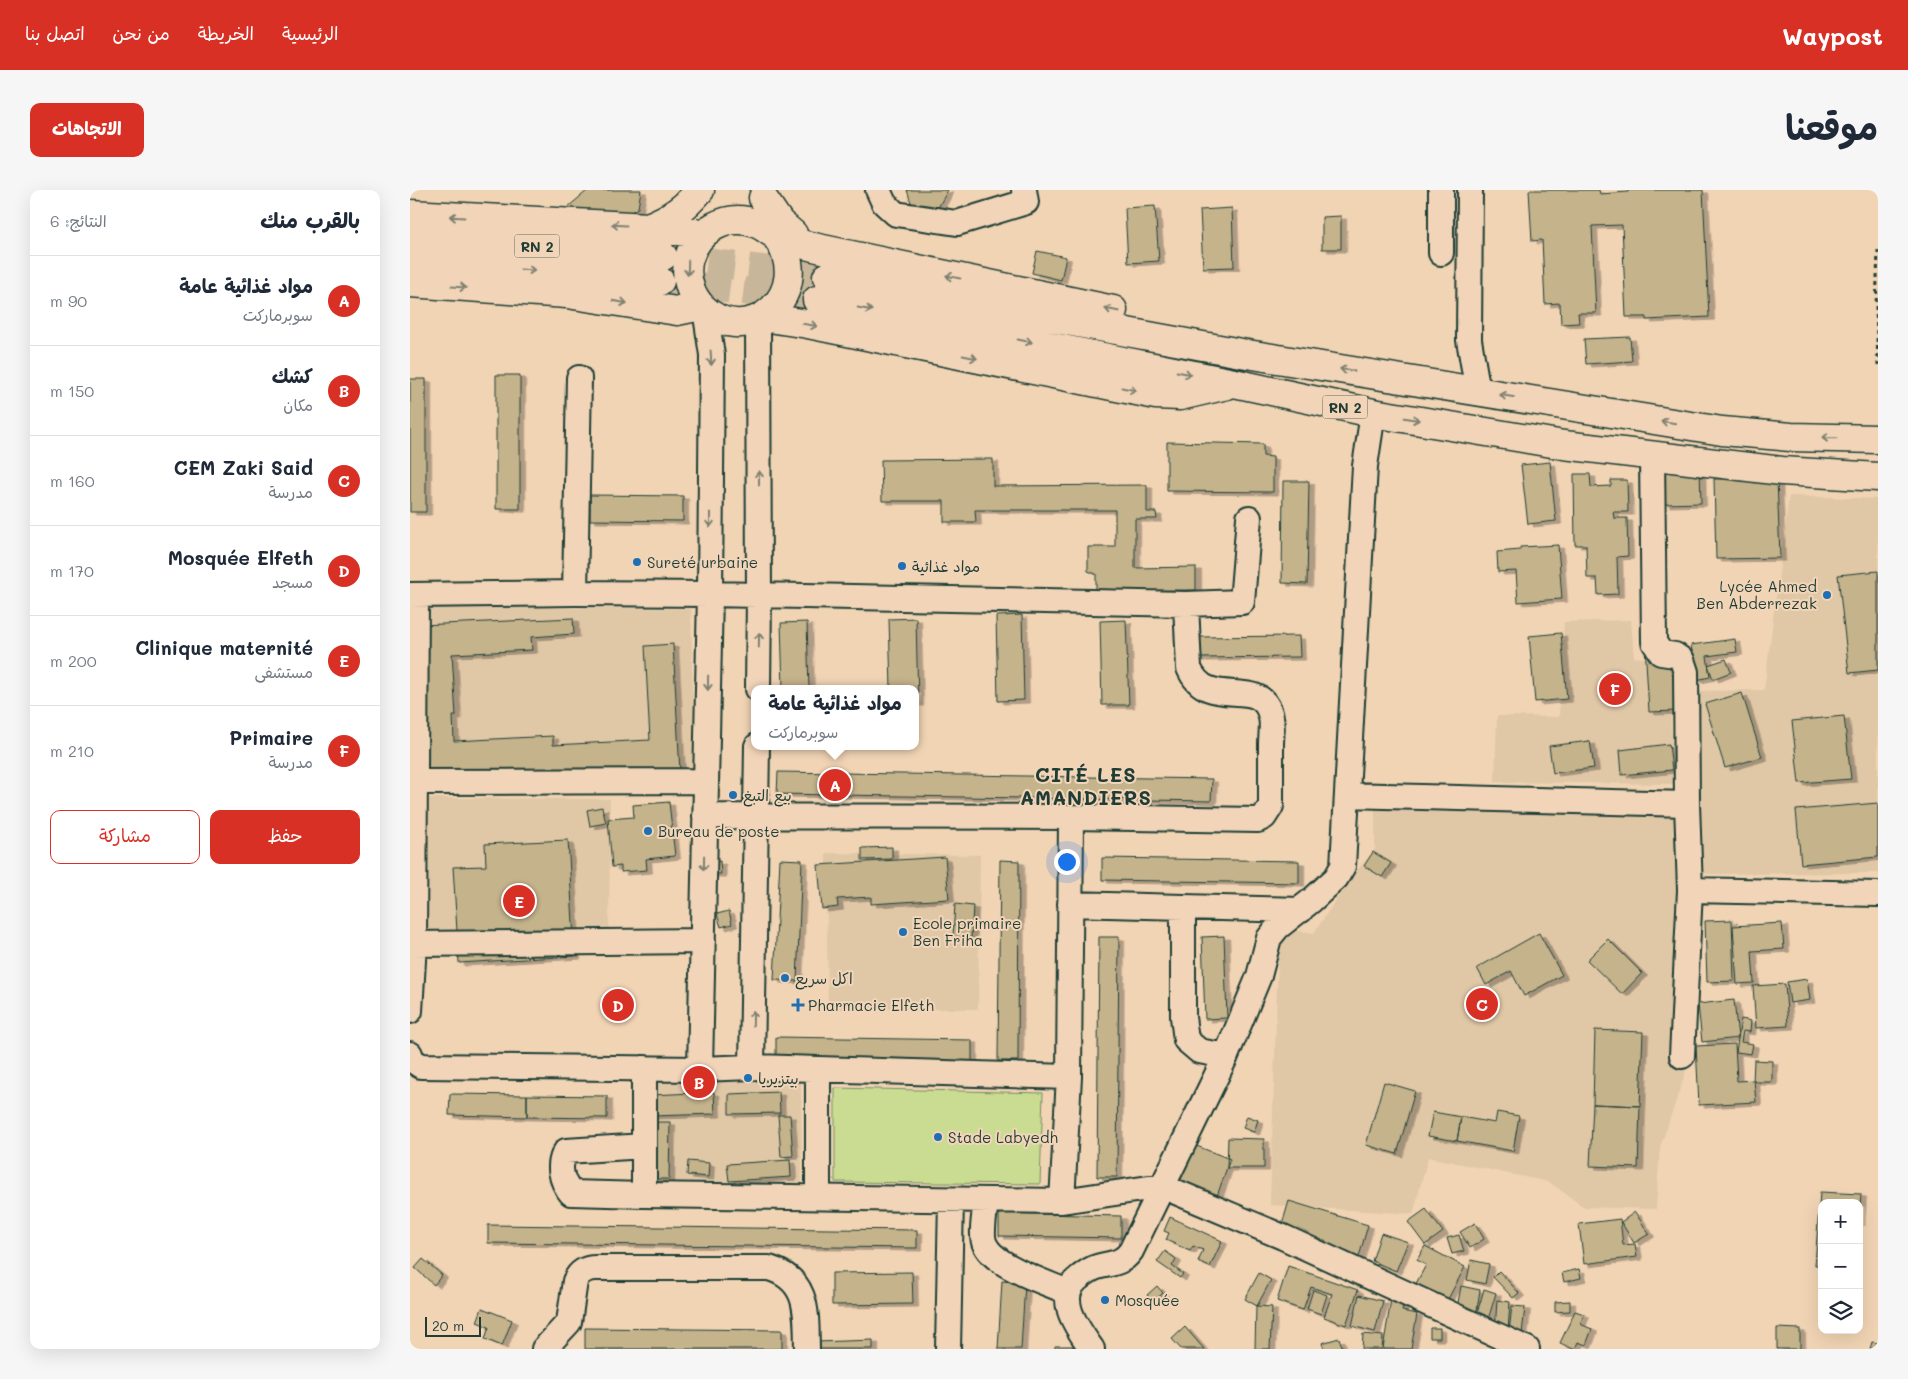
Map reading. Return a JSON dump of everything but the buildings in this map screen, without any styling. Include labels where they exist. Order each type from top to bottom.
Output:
[{"type":"highway","points":[[648,227],[668,219],[686,206],[700,190]]},
{"type":"highway","points":[[705,232],[710,190]]},
{"type":"highway","points":[[760,318],[780,302],[789,280],[790,268],[788,256],[783,245],[773,233],[763,194]]},
{"type":"highway","points":[[763,194],[780,223],[791,234],[818,248]]},
{"type":"highway","points":[[410,214],[648,227],[705,232]]},
{"type":"highway","points":[[1234,383],[1180,396],[1156,395],[818,326],[760,318],[734,322],[718,318],[703,308],[690,289],[687,270],[691,250],[705,232],[724,222],[744,220],[762,226],[773,233],[818,248],[1200,330],[1241,352]]},
{"type":"highway","name":"RN 2","points":[[410,236],[662,268],[410,261]]},
{"type":"highway","points":[[410,283],[567,294],[671,310],[703,308]]},
{"type":"highway","name":"RN 2","points":[[1878,439],[1791,437],[1722,431],[1241,352],[822,288],[1373,413],[1564,445],[1782,471],[1878,477]]},
{"type":"street","points":[[878,190],[884,203],[896,214],[957,223],[1026,202],[1024,190]]},
{"type":"street","points":[[1441,190],[1441,253]]},
{"type":"street","points":[[1470,190],[1469,340],[1478,392]]},
{"type":"street","points":[[700,1070],[710,594],[712,355],[703,308]]},
{"type":"street","points":[[758,685],[760,318]]},
{"type":"street","points":[[575,593],[579,378]]},
{"type":"street","points":[[1092,1349],[1072,1318],[1068,1305],[1068,1292],[1073,1282],[1095,1268],[1113,1264],[1126,1258],[1226,1056],[1259,976],[1269,938],[1287,919],[1301,910],[1336,878],[1343,866],[1365,466],[1373,413]]},
{"type":"street","points":[[1652,455],[1654,642],[1661,653],[1679,657],[1684,665],[1690,890],[1682,1056]]},
{"type":"street","points":[[410,1011],[412,838],[416,782],[413,742],[413,595],[710,594],[1186,604],[1242,602],[1249,518]]},
{"type":"street","points":[[705,816],[1071,817],[1252,820],[1264,817],[1271,806],[1271,717],[1264,702],[1248,693],[1214,692],[1206,689],[1192,677],[1189,668],[1186,604]]},
{"type":"street","points":[[752,1067],[757,750]]},
{"type":"street","points":[[416,782],[706,781]]},
{"type":"street","points":[[1348,795],[1687,804]]},
{"type":"street","points":[[1062,1201],[1069,1077],[1071,817]]},
{"type":"street","points":[[1690,890],[1878,894]]},
{"type":"street","points":[[1070,904],[1301,910]]},
{"type":"street","points":[[1183,907],[1183,1017],[1186,1040],[1199,1052],[1226,1056]]},
{"type":"street","points":[[412,944],[702,941]]},
{"type":"street","points":[[410,1054],[412,1060],[421,1066],[700,1070],[752,1067],[1069,1077]]},
{"type":"street","points":[[644,1068],[644,1195]]},
{"type":"street","points":[[818,1069],[818,1198]]},
{"type":"street","points":[[644,1146],[566,1151],[561,1158],[563,1184],[571,1193],[1062,1201],[1162,1186],[1283,1237],[1527,1349]]},
{"type":"street","points":[[948,1349],[952,1200]]},
{"type":"street","points":[[986,1200],[983,1241],[990,1254],[1001,1263],[1068,1292]]},
{"type":"street","points":[[544,1349],[569,1322],[575,1281],[578,1275],[590,1268],[769,1268],[781,1272],[792,1280],[801,1293],[806,1308],[807,1349]]},
{"type":"path","points":[[1878,250],[1876,307],[1878,365]]},
{"type":"shaded area","name":"Lycée Ahmed Ben Abderrezak","points":[[1789,496],[1878,499],[1878,873],[1701,874],[1698,691],[1764,690]]},
{"type":"shaded area","points":[[426,607],[691,609],[694,770],[430,771]]},
{"type":"shaded area","points":[[1631,620],[1634,657],[1669,661],[1673,784],[1495,782],[1497,716],[1559,717],[1564,622]]},
{"type":"shaded area","points":[[429,798],[610,799],[609,937],[428,939]]},
{"type":"shaded area","points":[[1375,802],[1693,807],[1685,1075],[1660,1147],[1656,1209],[1584,1207],[1549,1182],[1428,1157],[1413,1214],[1270,1205],[1279,928],[1314,933],[1350,879],[1375,849]]},
{"type":"shaded area","name":"Ecole primaire Ben Friha","points":[[826,853],[980,855],[978,1009],[828,1009]]},
{"type":"shaded area","points":[[653,1076],[801,1078],[802,1191],[653,1186]]},
{"type":"green space","name":"Stade Labyedh","points":[[835,1088],[1043,1093],[1040,1184],[835,1182]]},
{"type":"tunnel","points":[[665,257],[827,277]]},
{"type":"tunnel","points":[[660,281],[817,300]]},
{"type":"place","name":"Sureté urbaine","points":[[637,562]]},
{"type":"place","name":"مواد غذائية","points":[[902,566]]},
{"type":"place","name":"Lycée Ahmed Ben Abderrezak","points":[[1827,595]]},
{"type":"place","name":"Primaire","points":[[1615,689]]},
{"type":"place","name":"مواد غذائية عامة","points":[[835,785]]},
{"type":"place","name":"بيع التبغ","points":[[733,795]]},
{"type":"place","name":"Bureau de poste","points":[[648,831]]},
{"type":"place","name":"Clinique maternité","points":[[519,901]]},
{"type":"place","name":"Ecole primaire Ben Friha","points":[[903,932]]},
{"type":"place","name":"اكل سريع","points":[[785,978]]},
{"type":"place","name":"CEM Zaki Said","points":[[1482,1004]]},
{"type":"place","name":"Mosquée Elfeth","points":[[618,1005]]},
{"type":"place","name":"Pharmacie Elfeth","points":[[798,1005]]},
{"type":"place","name":"بيتزيريا","points":[[748,1078]]},
{"type":"place","name":"كشك","points":[[699,1082]]},
{"type":"place","name":"Stade Labyedh","points":[[938,1137]]},
{"type":"place","name":"Mosquée","points":[[1105,1300]]},
{"type":"district","name":"CITÉ LES AMANDIERS","points":[[1086,786]]}]
